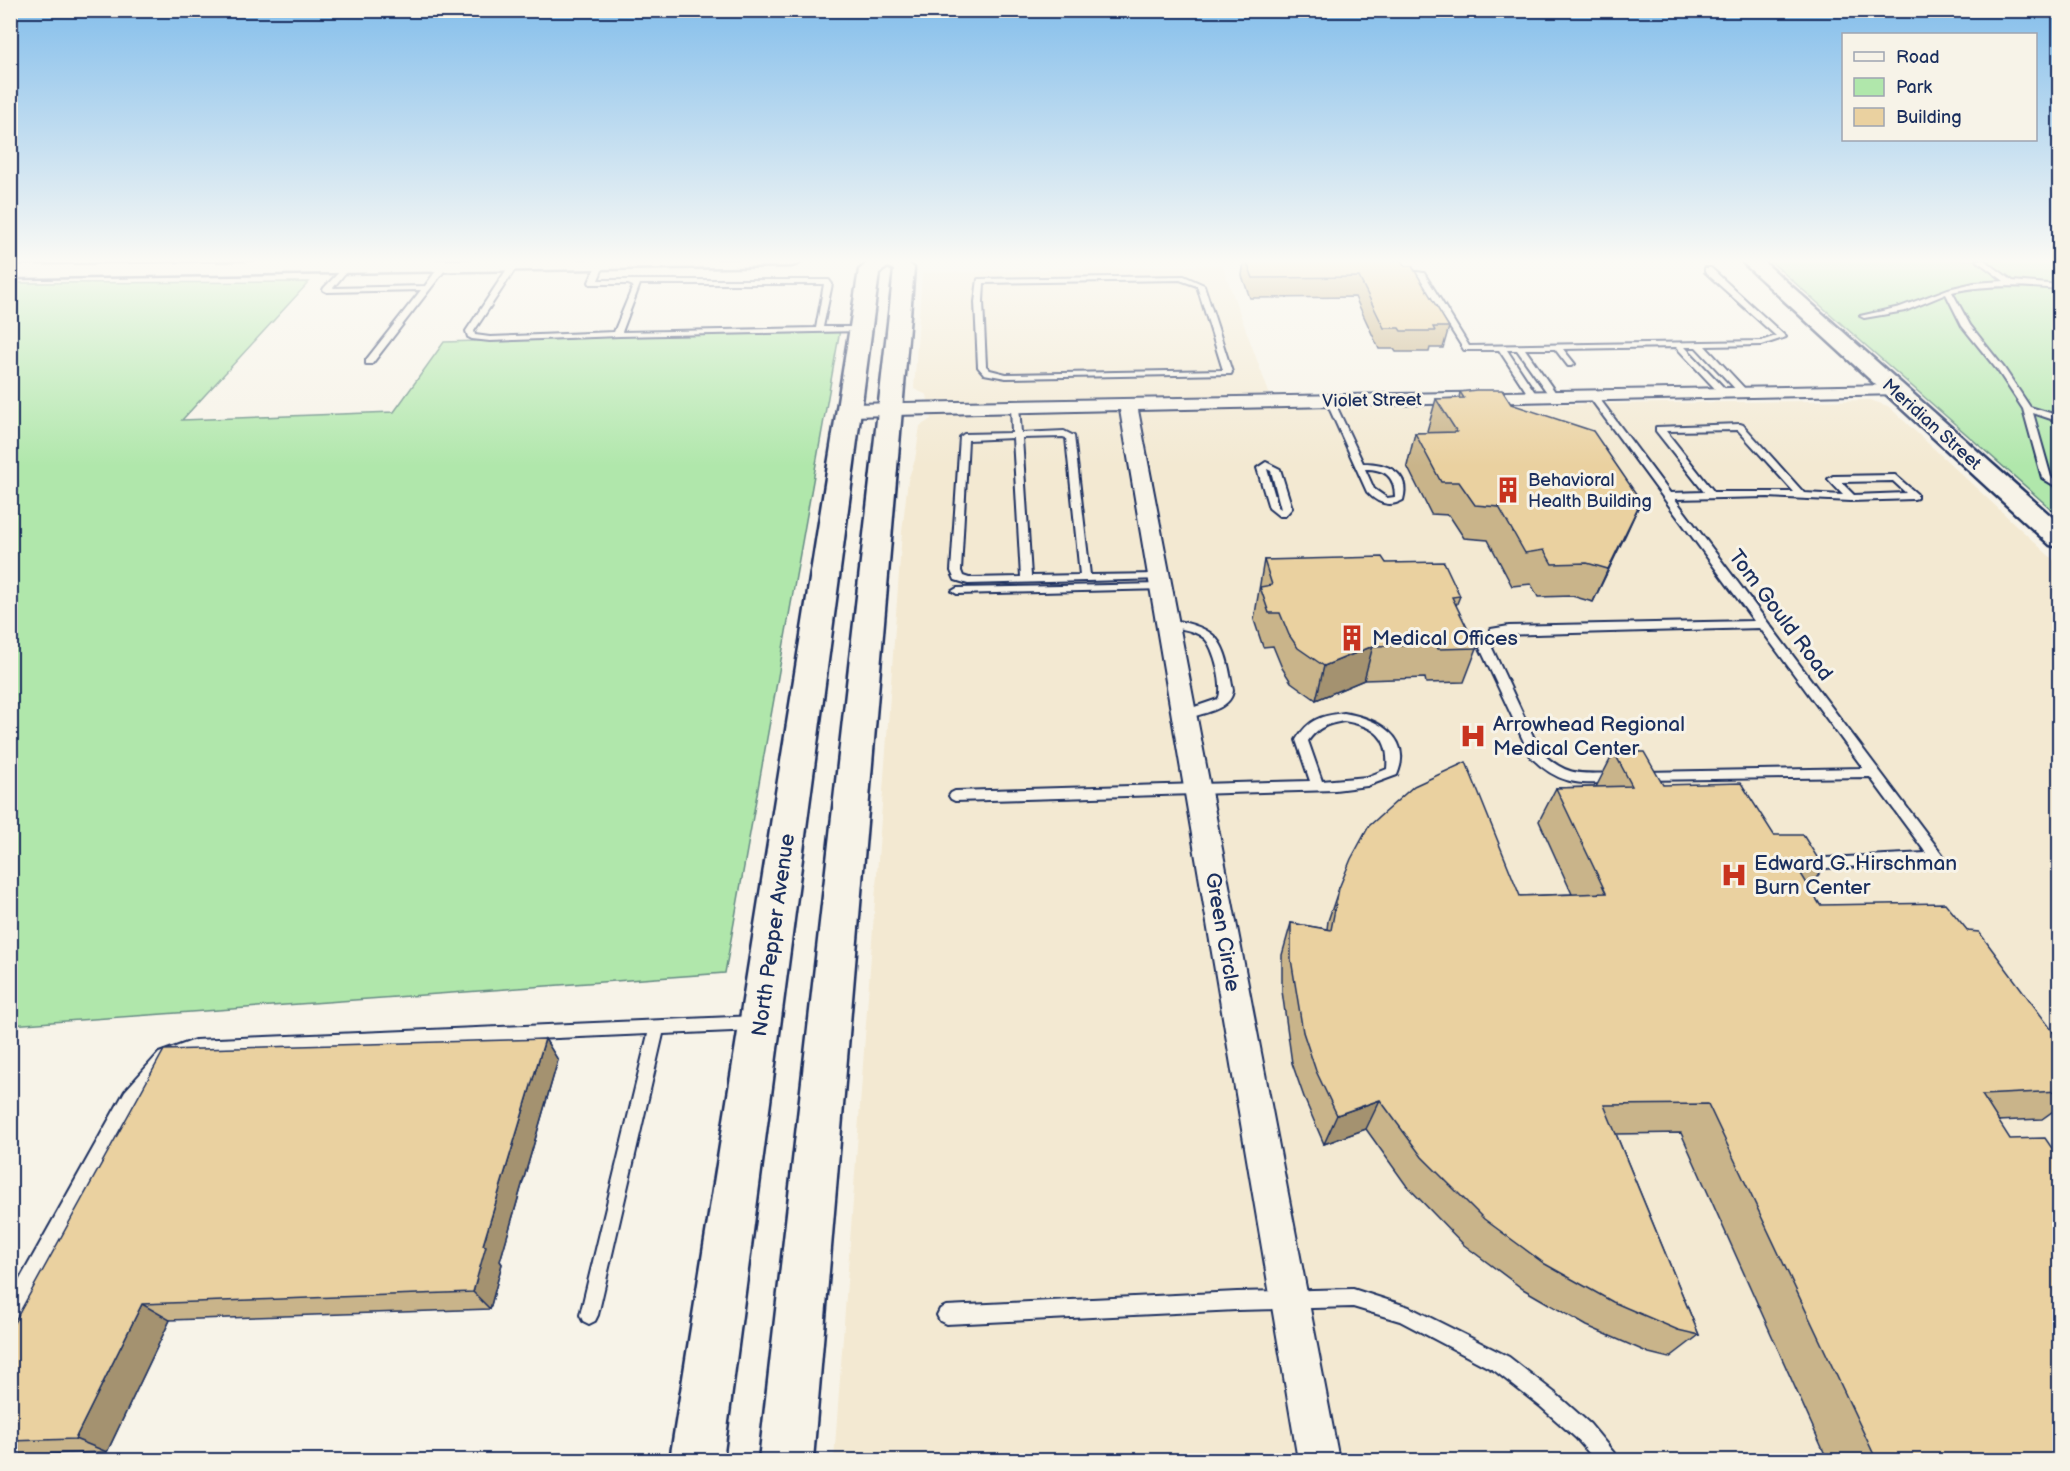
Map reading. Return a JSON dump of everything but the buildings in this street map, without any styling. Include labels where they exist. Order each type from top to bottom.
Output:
[{"type":"main road","name":"North Pepper Avenue","points":[[696,1461],[861,329]]},
{"type":"main road","points":[[786,1461],[898,329]]},
{"type":"main road","name":"Meridian Street","points":[[1826,329],[2060,539]]},
{"type":"street","name":"Violet Street","points":[[850,410],[1894,390]]},
{"type":"street","name":"Green Circle","points":[[1128,404],[1318,1461]]},
{"type":"lane","points":[[369,362],[395,329]]},
{"type":"lane","points":[[472,329],[470,332],[472,337],[490,339],[861,329]]},
{"type":"lane","points":[[619,329],[618,332],[621,334]]},
{"type":"lane","points":[[980,329],[982,367],[987,372],[1006,376],[1228,372],[1214,329]]},
{"type":"lane","points":[[1455,329],[1467,348],[1762,344],[1782,338],[1772,329]]},
{"type":"lane","points":[[1968,329],[2001,370],[2026,409],[2047,478],[2060,486]]},
{"type":"lane","points":[[1698,344],[1744,393]]},
{"type":"lane","points":[[1679,345],[1724,393]]},
{"type":"lane","points":[[1557,346],[1571,364]]},
{"type":"lane","points":[[1501,347],[1534,397]]},
{"type":"lane","points":[[1519,347],[1554,396]]},
{"type":"lane","name":"Tom Gould Road","points":[[1593,396],[1937,858],[1798,864]]},
{"type":"lane","points":[[1330,400],[1359,466],[1370,490],[1376,497],[1387,501],[1400,498],[1396,479],[1389,470],[1380,465],[1359,466]]},
{"type":"lane","points":[[1015,406],[1026,579]]},
{"type":"lane","points":[[2026,409],[2060,419]]},
{"type":"lane","points":[[1711,495],[1659,429],[1740,427],[1803,496]]},
{"type":"lane","points":[[1085,578],[1070,436],[1064,434],[964,437],[956,571],[959,578],[968,581],[1085,578],[1160,582]]},
{"type":"lane","points":[[1668,496],[1851,498],[1914,496],[1895,478],[1833,479],[1851,498]]},
{"type":"lane","points":[[957,591],[1160,582]]},
{"type":"lane","points":[[1168,623],[1197,629],[1211,638],[1216,646],[1226,690],[1226,698],[1222,702],[1184,715]]},
{"type":"lane","points":[[1762,624],[1509,630],[1495,632],[1486,648],[1535,754],[1549,768],[1577,779],[1872,772]]},
{"type":"lane","points":[[955,796],[1198,790],[1317,785],[1371,782],[1393,772],[1397,757],[1387,734],[1359,720],[1344,718],[1318,721],[1310,726],[1302,740],[1317,785]]},
{"type":"lane","points":[[10,1316],[130,1095],[164,1058],[195,1047],[760,1023]]},
{"type":"lane","points":[[589,1315],[657,1027]]},
{"type":"lane","points":[[946,1315],[1353,1298],[1403,1313],[1502,1364],[1583,1431],[1607,1461]]},
{"type":"shaded area","name":"Arrowhead Regional Medical Center","points":[[918,329],[1245,329],[1275,409],[1870,400],[1888,406],[2059,565],[2059,1460],[834,1460],[902,532],[908,480],[915,460],[920,426],[931,419],[927,395],[914,389]]},
{"type":"green space","points":[[11,329],[266,329],[182,420],[394,412],[444,342],[840,330],[725,973],[11,1025]]},
{"type":"green space","points":[[1847,329],[2059,329],[2059,516]]},
{"type":"place","name":"Behavioral Health Building","points":[[1508,490]]},
{"type":"place","name":"Medical Offices","points":[[1352,638]]},
{"type":"place","name":"Arrowhead Regional Medical Center","points":[[1473,736]]},
{"type":"place","name":"Edward G. Hirschman Burn Center","points":[[1734,875]]}]
